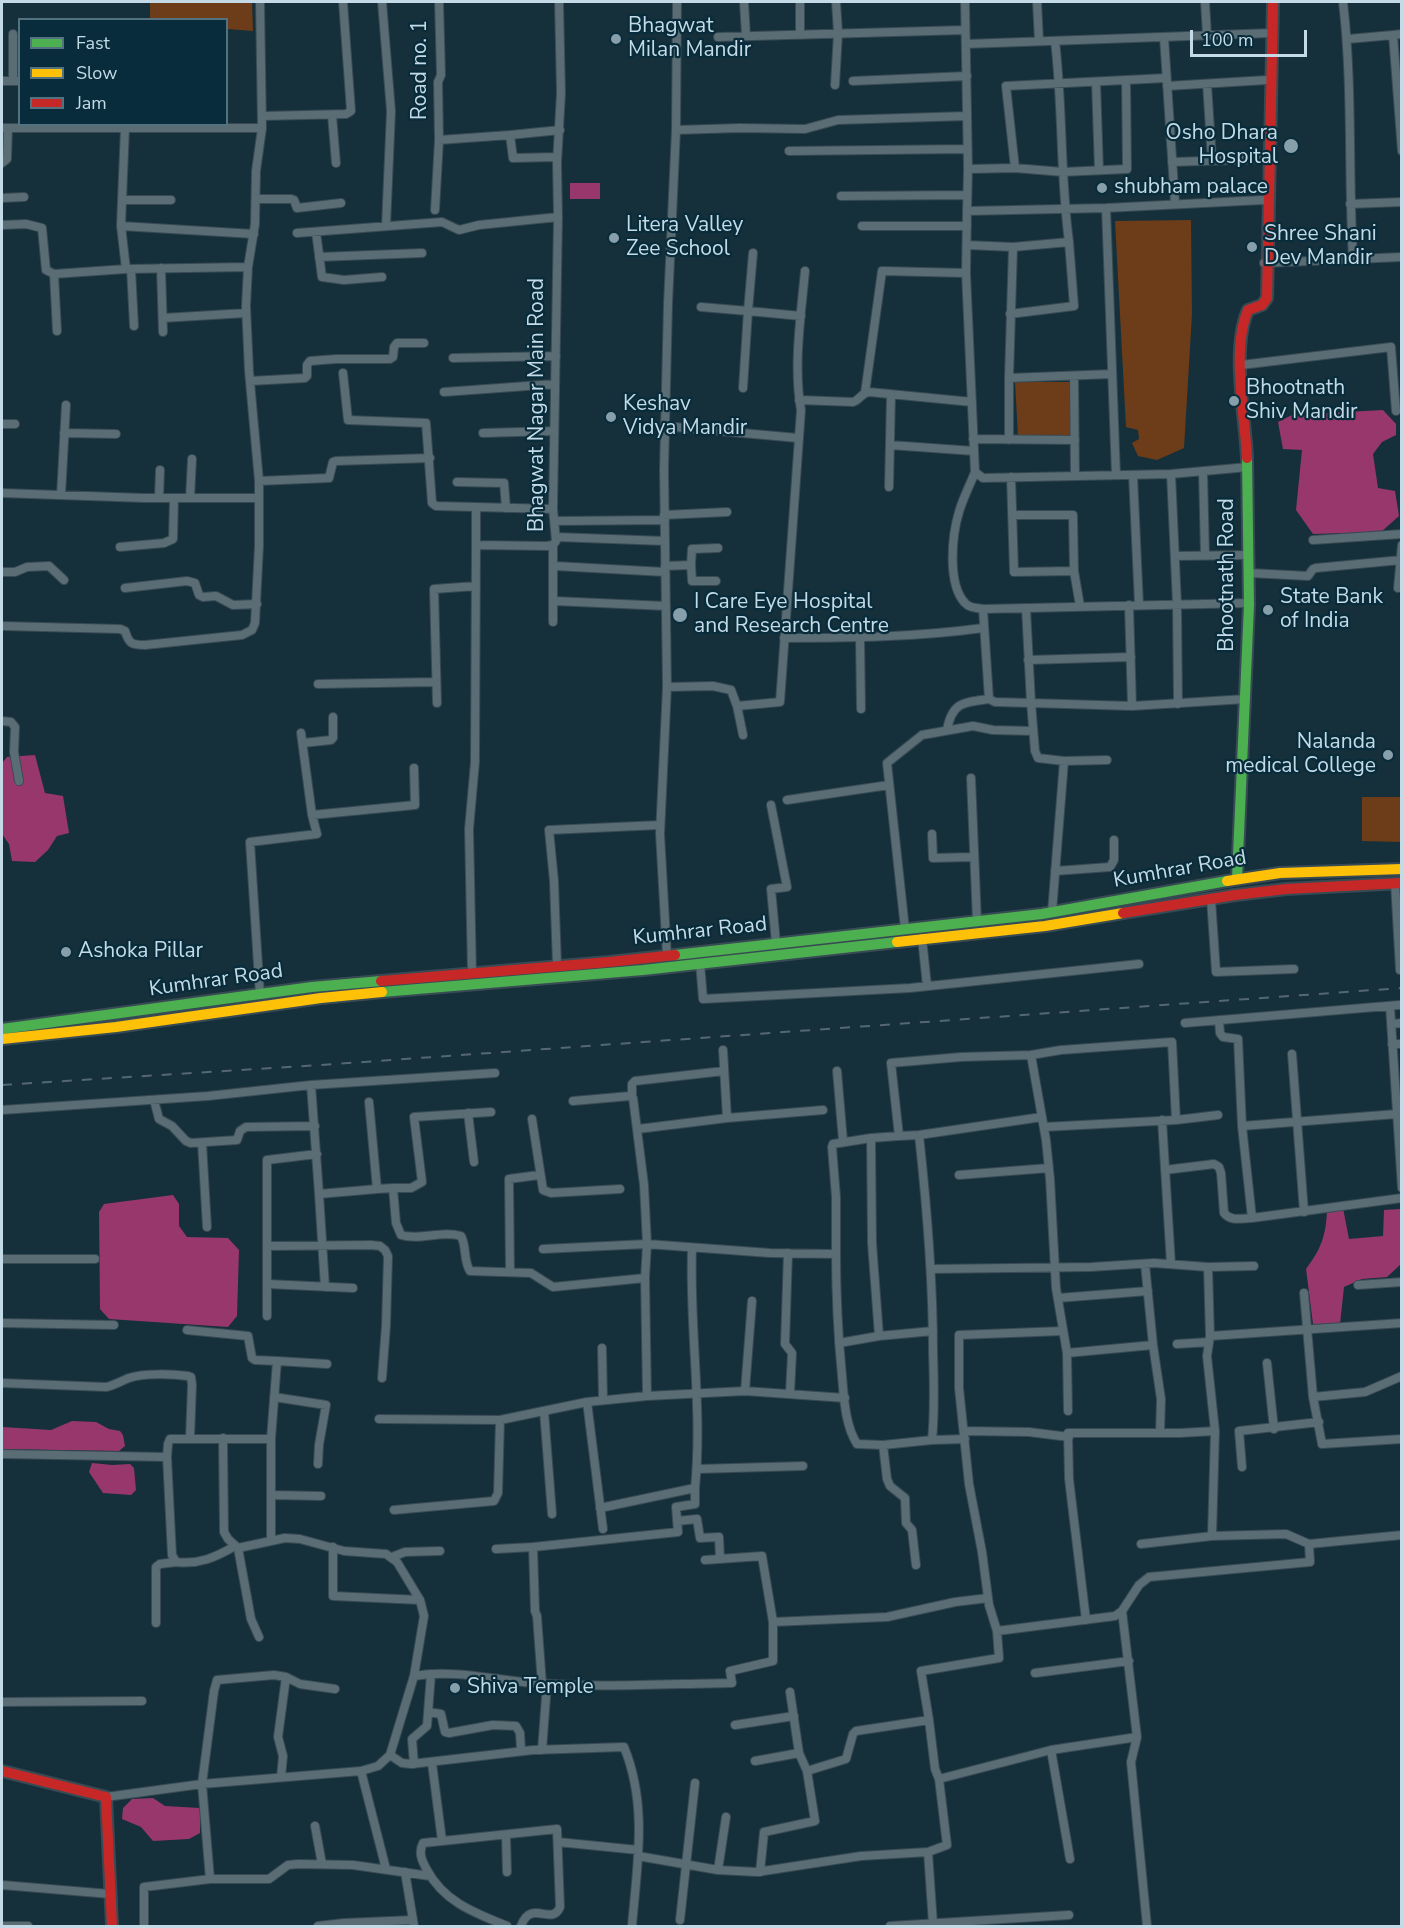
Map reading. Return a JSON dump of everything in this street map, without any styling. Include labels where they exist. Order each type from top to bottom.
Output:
[{"type":"main road","name":"Bhootnath Road","points":[[1237,879],[1250,603],[1248,467],[1241,365],[1245,314],[1248,310],[1265,303],[1267,286],[1266,201],[1270,33],[1266,2]]},
{"type":"main road","name":"Bhootnath Road","points":[[1266,201],[1264,159],[1273,2]]},
{"type":"main road","name":"Kumhrar Road","points":[[2,1029],[312,987],[700,963],[906,934],[977,921],[1052,912],[1280,873],[1401,868]]},
{"type":"main road","name":"Kumhrar Road","points":[[2,1039],[224,1013],[557,965],[582,969],[776,943],[906,934],[922,938],[1045,926],[1211,899],[1286,890],[1398,883]]},
{"type":"main road","points":[[222,1000],[224,1013]]},
{"type":"main road","points":[[2,1770],[106,1797],[112,1926]]},
{"type":"street","points":[[2,626],[120,629],[125,632],[131,644],[167,644],[220,639],[248,633],[255,623],[259,480],[246,313],[248,267],[257,198],[256,171],[263,116],[260,2]]},
{"type":"street","points":[[263,116],[332,115],[346,114],[351,111],[343,2]]},
{"type":"street","points":[[382,2],[391,111],[386,226]]},
{"type":"street","name":"Road no. 1","points":[[439,2],[441,75],[438,82],[439,140],[560,130]]},
{"type":"street","name":"Bhagwat Nagar Main Road","points":[[476,544],[555,541],[557,157],[560,130],[559,2]]},
{"type":"street","points":[[667,956],[660,825],[667,687],[664,426],[676,130],[677,2]]},
{"type":"street","points":[[744,2],[746,36]]},
{"type":"street","points":[[800,2],[800,35]]},
{"type":"street","points":[[835,84],[836,2]]},
{"type":"street","points":[[965,2],[968,169],[966,273],[975,472],[958,513],[952,563],[957,586],[965,604],[982,609],[1250,603]]},
{"type":"street","points":[[1037,2],[1039,41]]},
{"type":"street","points":[[1205,2],[1207,35]]},
{"type":"street","points":[[1343,2],[1348,39],[1353,259]]},
{"type":"street","points":[[718,37],[965,30]]},
{"type":"street","points":[[966,44],[1270,33]]},
{"type":"street","points":[[2,81],[16,81],[16,49],[13,34]]},
{"type":"street","points":[[1348,39],[1397,34],[1401,153]]},
{"type":"street","points":[[1164,37],[1176,203]]},
{"type":"street","points":[[1010,314],[1074,306],[1065,209],[1060,83],[1055,40]]},
{"type":"street","points":[[853,81],[967,76]]},
{"type":"street","points":[[1015,168],[1006,86],[1126,80],[1207,84],[1267,80]]},
{"type":"street","points":[[968,169],[1015,168],[1063,172],[1127,169],[1126,80]]},
{"type":"street","points":[[1096,82],[1099,170]]},
{"type":"street","points":[[1207,84],[1212,160]]},
{"type":"street","points":[[332,115],[336,163]]},
{"type":"street","points":[[676,130],[805,129],[816,128],[828,121],[838,120],[967,116]]},
{"type":"street","points":[[2,163],[6,161],[8,153],[5,128],[162,126],[262,128]]},
{"type":"street","points":[[124,128],[121,226],[134,326]]},
{"type":"street","points":[[510,135],[513,158],[557,157]]},
{"type":"street","points":[[435,210],[439,140]]},
{"type":"street","points":[[789,151],[966,148]]},
{"type":"street","points":[[1173,162],[1264,159]]},
{"type":"street","points":[[841,196],[968,195]]},
{"type":"street","points":[[2,198],[24,198]]},
{"type":"street","points":[[257,198],[294,200],[297,208],[341,203]]},
{"type":"street","points":[[122,200],[171,200]]},
{"type":"street","points":[[967,211],[1266,201]]},
{"type":"street","points":[[1350,204],[1401,202]]},
{"type":"street","points":[[1106,208],[1116,476]]},
{"type":"street","points":[[297,233],[442,222],[459,230],[487,224],[558,217]]},
{"type":"street","points":[[2,225],[26,224],[42,228],[46,270],[54,274],[128,269],[248,267]]},
{"type":"street","points":[[121,226],[254,234]]},
{"type":"street","points":[[862,226],[967,226]]},
{"type":"street","points":[[316,232],[320,274],[326,279],[382,277]]},
{"type":"street","points":[[967,245],[1013,247],[1069,242]]},
{"type":"street","points":[[1009,440],[1013,247]]},
{"type":"street","points":[[319,257],[422,253]]},
{"type":"street","points":[[743,388],[753,253]]},
{"type":"street","points":[[1266,263],[1401,257]]},
{"type":"street","points":[[161,268],[163,332]]},
{"type":"street","points":[[737,706],[780,702],[801,410],[799,400],[801,316],[805,271]]},
{"type":"street","points":[[865,393],[882,271],[966,273]]},
{"type":"street","points":[[54,274],[57,331]]},
{"type":"street","points":[[701,307],[801,316]]},
{"type":"street","points":[[163,318],[246,313]]},
{"type":"street","points":[[250,381],[305,378],[310,361],[390,359],[393,357],[397,343],[424,342]]},
{"type":"street","points":[[1241,365],[1391,347],[1396,411]]},
{"type":"street","points":[[453,358],[556,356]]},
{"type":"street","points":[[343,374],[348,420],[423,421],[427,426],[434,505],[554,509]]},
{"type":"street","points":[[1009,378],[1112,374]]},
{"type":"street","points":[[1074,376],[1075,476]]},
{"type":"street","points":[[444,392],[555,384]]},
{"type":"street","points":[[799,400],[853,402],[865,393],[972,402]]},
{"type":"street","points":[[889,487],[891,395]]},
{"type":"street","points":[[61,495],[66,405]]},
{"type":"street","points":[[2,424],[15,423]]},
{"type":"street","points":[[664,426],[798,438]]},
{"type":"street","points":[[483,432],[554,431]]},
{"type":"street","points":[[64,433],[116,434]]},
{"type":"street","points":[[973,440],[1075,440]]},
{"type":"street","points":[[890,445],[974,451]]},
{"type":"street","points":[[259,480],[329,478],[333,462],[336,461],[430,458]]},
{"type":"street","points":[[190,498],[192,459]]},
{"type":"street","points":[[975,472],[983,478],[1116,476],[1248,467]]},
{"type":"street","points":[[159,498],[160,470]]},
{"type":"street","points":[[1203,471],[1205,556]]},
{"type":"street","points":[[1171,474],[1177,604],[1178,704]]},
{"type":"street","points":[[1133,475],[1139,605]]},
{"type":"street","points":[[1011,477],[1014,572],[1074,571]]},
{"type":"street","points":[[457,482],[504,483],[506,508]]},
{"type":"street","points":[[2,493],[159,498],[259,498]]},
{"type":"street","points":[[120,547],[164,543],[173,539],[174,498]]},
{"type":"street","points":[[472,977],[469,830],[475,762],[476,507]]},
{"type":"street","points":[[555,521],[664,518],[727,512]]},
{"type":"street","points":[[1012,515],[1073,515],[1074,571],[1080,606]]},
{"type":"street","points":[[1313,540],[1401,534]]},
{"type":"street","points":[[553,622],[555,541],[665,541]]},
{"type":"street","points":[[1398,588],[1401,545]]},
{"type":"street","points":[[716,581],[692,581],[691,565],[692,549],[718,548]]},
{"type":"street","points":[[1175,556],[1249,555]]},
{"type":"street","points":[[1250,573],[1308,576],[1314,568],[1401,560]]},
{"type":"street","points":[[555,566],[665,569],[691,565]]},
{"type":"street","points":[[2,572],[49,566],[64,580]]},
{"type":"street","points":[[124,588],[187,581],[195,583],[199,595],[203,597],[216,596],[233,605],[257,604]]},
{"type":"street","points":[[437,704],[434,590],[476,586]]},
{"type":"street","points":[[555,601],[666,606]]},
{"type":"street","points":[[1129,605],[1132,706]]},
{"type":"street","points":[[1026,608],[1033,731],[1038,758],[1064,761],[1107,760]]},
{"type":"street","points":[[982,609],[989,699]]},
{"type":"street","points":[[784,638],[860,638],[937,634],[983,628]]},
{"type":"street","points":[[860,638],[861,709]]},
{"type":"street","points":[[1028,660],[1131,657]]},
{"type":"street","points":[[318,684],[436,682]]},
{"type":"street","points":[[667,687],[713,686],[731,690],[743,735]]},
{"type":"street","points":[[946,730],[949,716],[958,706],[966,702],[989,699],[995,702],[1132,706],[1246,699]]},
{"type":"street","points":[[303,742],[331,740],[333,738],[333,717]]},
{"type":"street","points":[[2,721],[10,722],[15,728],[14,752],[18,781]]},
{"type":"street","points":[[906,934],[887,763],[922,735],[973,726],[993,730],[1033,731]]},
{"type":"street","points":[[260,994],[250,842],[317,834],[312,815],[302,733]]},
{"type":"street","points":[[1052,912],[1064,761]]},
{"type":"street","points":[[312,815],[415,805],[414,768]]},
{"type":"street","points":[[971,778],[977,921]]},
{"type":"street","points":[[787,800],[889,785]]},
{"type":"street","points":[[771,804],[787,887],[771,889],[776,943]]},
{"type":"street","points":[[557,965],[554,881],[549,830],[660,825]]},
{"type":"street","points":[[932,834],[933,858],[973,857]]},
{"type":"street","points":[[1055,871],[1110,867],[1114,860],[1114,840]]},
{"type":"street","points":[[1398,883],[1400,970]]},
{"type":"street","points":[[1211,899],[1216,972],[1294,969]]},
{"type":"street","points":[[922,938],[927,986]]},
{"type":"street","points":[[700,963],[703,999],[927,986],[1139,964]]},
{"type":"street","points":[[1185,1023],[1395,1006],[1392,1044],[1398,1081],[1397,1114],[1400,1127],[1401,1188]]},
{"type":"street","points":[[1219,1020],[1220,1034],[1223,1037],[1238,1039],[1242,1126],[1252,1218]]},
{"type":"street","points":[[1392,1024],[1401,1023]]},
{"type":"street","points":[[899,1136],[891,1063],[961,1057],[1031,1055],[1061,1050],[1172,1042],[1176,1120]]},
{"type":"street","points":[[1392,1044],[1401,1044]]},
{"type":"street","points":[[723,1050],[727,1118]]},
{"type":"street","points":[[1292,1054],[1304,1212]]},
{"type":"street","points":[[1031,1055],[1049,1168],[1055,1268],[1067,1353],[1068,1411]]},
{"type":"street","points":[[647,1396],[645,1278],[647,1244],[644,1185],[632,1084],[635,1081],[724,1071]]},
{"type":"street","points":[[837,1071],[843,1141]]},
{"type":"street","points":[[2,1110],[154,1100],[311,1085],[495,1073]]},
{"type":"street","points":[[311,1085],[325,1287]]},
{"type":"street","points":[[573,1101],[632,1097]]},
{"type":"street","points":[[154,1100],[159,1119],[179,1132],[186,1141],[202,1143],[237,1140],[240,1131],[246,1127],[315,1126]]},
{"type":"street","points":[[369,1102],[377,1189]]},
{"type":"street","points":[[638,1129],[727,1118],[823,1110]]},
{"type":"street","points":[[320,1194],[411,1188],[422,1182],[414,1117],[491,1112]]},
{"type":"street","points":[[468,1113],[474,1162]]},
{"type":"street","points":[[1242,1126],[1397,1114]]},
{"type":"street","points":[[1044,1127],[1176,1120],[1218,1115]]},
{"type":"street","points":[[1042,1117],[919,1135],[835,1143],[832,1147],[836,1197],[836,1299],[839,1343],[851,1434],[857,1444],[883,1444],[964,1435],[1029,1432],[1069,1437]]},
{"type":"street","points":[[532,1119],[543,1190],[547,1192],[620,1189]]},
{"type":"street","points":[[1162,1120],[1171,1264]]},
{"type":"street","points":[[919,1135],[927,1207],[934,1310],[935,1416],[932,1440]]},
{"type":"street","points":[[871,1138],[872,1243],[879,1336]]},
{"type":"street","points":[[202,1143],[207,1227]]},
{"type":"street","points":[[267,1316],[267,1160],[317,1154]]},
{"type":"street","points":[[1166,1170],[1214,1164],[1219,1167],[1224,1213],[1233,1219],[1304,1212],[1401,1198]]},
{"type":"street","points":[[959,1175],[1049,1168]]},
{"type":"street","points":[[510,1272],[508,1179],[539,1175]]},
{"type":"street","points":[[393,1188],[396,1222],[401,1235],[461,1236],[464,1242],[466,1265],[470,1271],[531,1273],[553,1287],[645,1278]]},
{"type":"street","points":[[268,1246],[344,1244],[380,1246],[386,1250],[388,1256],[387,1297],[382,1378]]},
{"type":"street","points":[[543,1250],[647,1244],[836,1254]]},
{"type":"street","points":[[496,1549],[678,1532],[676,1507],[695,1504],[697,1470],[697,1393],[690,1291],[692,1248]]},
{"type":"street","points":[[788,1253],[784,1344],[792,1353],[790,1393]]},
{"type":"street","points":[[2,1258],[95,1259]]},
{"type":"street","points":[[931,1269],[1055,1268],[1145,1264],[1208,1267],[1254,1266]]},
{"type":"street","points":[[1145,1264],[1161,1399],[1160,1433]]},
{"type":"street","points":[[1208,1267],[1210,1339],[1207,1356],[1215,1431],[1212,1536]]},
{"type":"street","points":[[1358,1285],[1401,1283]]},
{"type":"street","points":[[267,1284],[353,1288]]},
{"type":"street","points":[[1058,1298],[1148,1291]]},
{"type":"street","points":[[1304,1293],[1313,1397],[1322,1444],[1401,1439]]},
{"type":"street","points":[[745,1391],[752,1301]]},
{"type":"street","points":[[2,1323],[114,1325]]},
{"type":"street","points":[[1177,1344],[1306,1329],[1401,1323]]},
{"type":"street","points":[[188,1330],[248,1336],[252,1358],[255,1360],[327,1364]]},
{"type":"street","points":[[558,1842],[638,1853],[718,1870],[760,1872],[861,1856],[928,1852],[947,1845],[939,1779],[935,1769],[921,1671],[999,1658],[997,1631],[988,1598],[969,1484],[959,1388],[958,1335],[1063,1330]]},
{"type":"street","points":[[839,1343],[879,1336],[933,1331]]},
{"type":"street","points":[[1067,1353],[1153,1345]]},
{"type":"street","points":[[603,1348],[603,1399]]},
{"type":"street","points":[[271,1541],[271,1438],[277,1361]]},
{"type":"street","points":[[1267,1363],[1274,1428]]},
{"type":"street","points":[[2,1383],[106,1387],[137,1377],[188,1376],[191,1377],[192,1385],[190,1438]]},
{"type":"street","points":[[1313,1397],[1365,1392],[1401,1376]]},
{"type":"street","points":[[379,1419],[500,1420],[603,1399],[697,1393],[745,1391],[845,1398]]},
{"type":"street","points":[[273,1397],[326,1405],[318,1464]]},
{"type":"street","points":[[587,1402],[603,1528]]},
{"type":"street","points":[[544,1410],[552,1514]]},
{"type":"street","points":[[394,1510],[494,1501],[498,1493],[500,1420]]},
{"type":"street","points":[[1242,1467],[1239,1431],[1319,1422]]},
{"type":"street","points":[[1086,1620],[1069,1479],[1068,1433],[1215,1431]]},
{"type":"street","points":[[223,1438],[224,1532],[237,1547],[251,1619],[258,1636]]},
{"type":"street","points":[[176,1562],[172,1555],[167,1457],[170,1439],[271,1438]]},
{"type":"street","points":[[883,1444],[887,1479],[890,1486],[905,1498],[906,1523],[912,1530],[916,1565]]},
{"type":"street","points":[[2,1454],[167,1457]]},
{"type":"street","points":[[697,1470],[803,1466]]},
{"type":"street","points":[[600,1508],[695,1488]]},
{"type":"street","points":[[271,1495],[321,1496]]},
{"type":"street","points":[[677,1521],[697,1519],[700,1538],[719,1537],[720,1559]]},
{"type":"street","points":[[1141,1544],[1212,1536],[1286,1534],[1309,1544],[1401,1534]]},
{"type":"street","points":[[106,1797],[202,1784],[361,1771],[378,1766],[390,1755],[414,1676],[424,1616],[420,1600],[398,1562],[392,1557],[386,1554],[352,1552],[300,1539],[285,1539],[237,1547],[210,1560],[160,1564],[156,1567],[156,1623]]},
{"type":"street","points":[[997,1631],[1115,1616],[1122,1611],[1139,1585],[1149,1577],[1310,1562],[1309,1544]]},
{"type":"street","points":[[333,1547],[333,1596],[420,1600]]},
{"type":"street","points":[[533,1547],[535,1611],[544,1684],[542,1750]]},
{"type":"street","points":[[392,1557],[405,1552],[440,1551]]},
{"type":"street","points":[[414,1676],[462,1675],[544,1684],[609,1686],[732,1683],[730,1671],[773,1661],[773,1622],[762,1556],[705,1560]]},
{"type":"street","points":[[773,1622],[888,1617],[955,1602],[988,1598]]},
{"type":"street","points":[[1122,1611],[1137,1737],[1131,1762],[1147,1926]]},
{"type":"street","points":[[1035,1673],[1129,1660]]},
{"type":"street","points":[[414,1764],[412,1739],[427,1726],[431,1674]]},
{"type":"street","points":[[210,1879],[202,1784],[212,1698],[217,1680],[260,1676],[286,1677],[300,1684],[335,1689]]},
{"type":"street","points":[[281,1778],[284,1756],[278,1737],[286,1677]]},
{"type":"street","points":[[760,1872],[764,1832],[815,1821],[807,1771],[799,1753],[790,1692]]},
{"type":"street","points":[[2,1702],[142,1701]]},
{"type":"street","points":[[428,1712],[441,1714],[448,1733],[494,1725],[516,1726],[520,1733],[521,1751]]},
{"type":"street","points":[[735,1725],[794,1716]]},
{"type":"street","points":[[807,1771],[846,1759],[853,1734],[856,1731],[928,1720]]},
{"type":"street","points":[[939,1779],[989,1768],[1051,1750],[1137,1737]]},
{"type":"street","points":[[390,1755],[402,1763],[414,1764],[521,1751],[624,1747],[633,1768],[640,1809],[632,1926]]},
{"type":"street","points":[[1051,1750],[1070,1859]]},
{"type":"street","points":[[755,1761],[799,1753]]},
{"type":"street","points":[[432,1763],[442,1840]]},
{"type":"street","points":[[361,1771],[386,1869]]},
{"type":"street","points":[[680,1920],[695,1783]]},
{"type":"street","points":[[718,1870],[726,1817]]},
{"type":"street","points":[[315,1826],[322,1864]]},
{"type":"street","points":[[507,1926],[456,1903],[445,1894],[430,1876],[422,1860],[421,1847],[423,1844],[442,1840],[506,1836],[557,1829],[561,1902],[558,1913],[554,1915],[531,1912],[520,1926]]},
{"type":"street","points":[[506,1836],[507,1872]]},
{"type":"street","points":[[928,1852],[933,1924]]},
{"type":"street","points":[[144,1926],[144,1887],[210,1879],[269,1879],[288,1865],[322,1864],[386,1869],[430,1876]]},
{"type":"street","points":[[318,1926],[344,1923],[413,1923],[405,1872]]},
{"type":"street","points":[[2,1885],[110,1894]]},
{"type":"street","points":[[890,1926],[1069,1915]]},
{"type":"street","points":[[2,1926],[28,1926]]},
{"type":"shaded area","points":[[150,2],[252,2],[253,31],[228,29],[228,18],[150,18]]},
{"type":"shaded area","points":[[570,183],[600,183],[600,199],[570,199]]},
{"type":"shaded area","points":[[1191,220],[1192,314],[1184,448],[1157,460],[1138,456],[1132,443],[1139,439],[1138,430],[1126,427],[1115,221]]},
{"type":"shaded area","points":[[1015,382],[1070,382],[1070,436],[1018,436]]},
{"type":"shaded area","points":[[1383,410],[1396,424],[1396,435],[1382,442],[1373,454],[1378,488],[1395,491],[1399,516],[1381,532],[1313,534],[1296,510],[1302,450],[1283,449],[1278,422],[1292,415]]},
{"type":"shaded area","points":[[35,755],[45,793],[63,796],[69,833],[57,836],[48,850],[35,862],[12,861],[9,844],[2,834],[2,763],[7,757]]},
{"type":"shaded area","points":[[1362,797],[1401,797],[1400,842],[1362,841]]},
{"type":"shaded area","points":[[173,1195],[179,1204],[179,1226],[187,1237],[228,1238],[239,1250],[237,1316],[228,1327],[109,1319],[100,1309],[99,1212],[104,1204]]},
{"type":"shaded area","points":[[1343,1208],[1349,1239],[1383,1236],[1384,1210],[1400,1209],[1402,1215],[1401,1264],[1387,1277],[1362,1279],[1344,1287],[1340,1324],[1313,1324],[1306,1269],[1322,1242],[1327,1210]]},
{"type":"shaded area","points":[[72,1421],[96,1422],[109,1429],[120,1431],[125,1446],[119,1451],[2,1449],[2,1427],[51,1430]]},
{"type":"shaded area","points":[[92,1463],[130,1464],[134,1468],[136,1490],[131,1495],[103,1493],[89,1472]]},
{"type":"shaded area","points":[[153,1798],[165,1806],[200,1808],[200,1833],[189,1839],[153,1841],[141,1827],[122,1819],[123,1808],[132,1799]]},
{"type":"railway","points":[[2,1085],[321,1065],[1402,988]]},
{"type":"traffic: fast","points":[[1237,879],[1249,605],[1247,458]]},
{"type":"traffic: fast","points":[[675,955],[1042,914],[1227,881]]},
{"type":"traffic: fast","points":[[382,992],[643,970],[897,942]]},
{"type":"traffic: fast","points":[[2,1029],[312,987],[381,981]]},
{"type":"traffic: slow","points":[[1227,881],[1280,873],[1402,869]]},
{"type":"traffic: slow","points":[[897,942],[1045,926],[1123,913]]},
{"type":"traffic: slow","points":[[2,1039],[116,1027],[321,998],[382,992]]},
{"type":"traffic: jam","points":[[1247,458],[1240,382],[1240,344],[1248,310],[1262,305],[1267,298],[1273,2]]},
{"type":"traffic: jam","points":[[1123,913],[1286,889],[1402,883]]},
{"type":"traffic: jam","points":[[381,981],[675,955]]},
{"type":"traffic: jam","points":[[2,1771],[106,1797],[112,1926]]},
{"type":"place","name":"Bhagwat Milan Mandir","points":[[616,39]]},
{"type":"place","name":"Osho Dhara Hospital","points":[[1291,146]]},
{"type":"place","name":"shubham palace","points":[[1102,188]]},
{"type":"place","name":"Litera Valley Zee School","points":[[614,238]]},
{"type":"place","name":"Shree Shani Dev Mandir","points":[[1252,247]]},
{"type":"place","name":"Bhootnath Shiv Mandir","points":[[1234,401]]},
{"type":"place","name":"Keshav Vidya Mandir","points":[[611,417]]},
{"type":"place","name":"State Bank of India","points":[[1268,610]]},
{"type":"place","name":"I Care Eye Hospital and Research Centre","points":[[680,615]]},
{"type":"place","name":"Nalanda medical College","points":[[1388,755]]},
{"type":"place","name":"Ashoka Pillar","points":[[66,952]]},
{"type":"place","name":"Shiva Temple","points":[[455,1688]]}]
